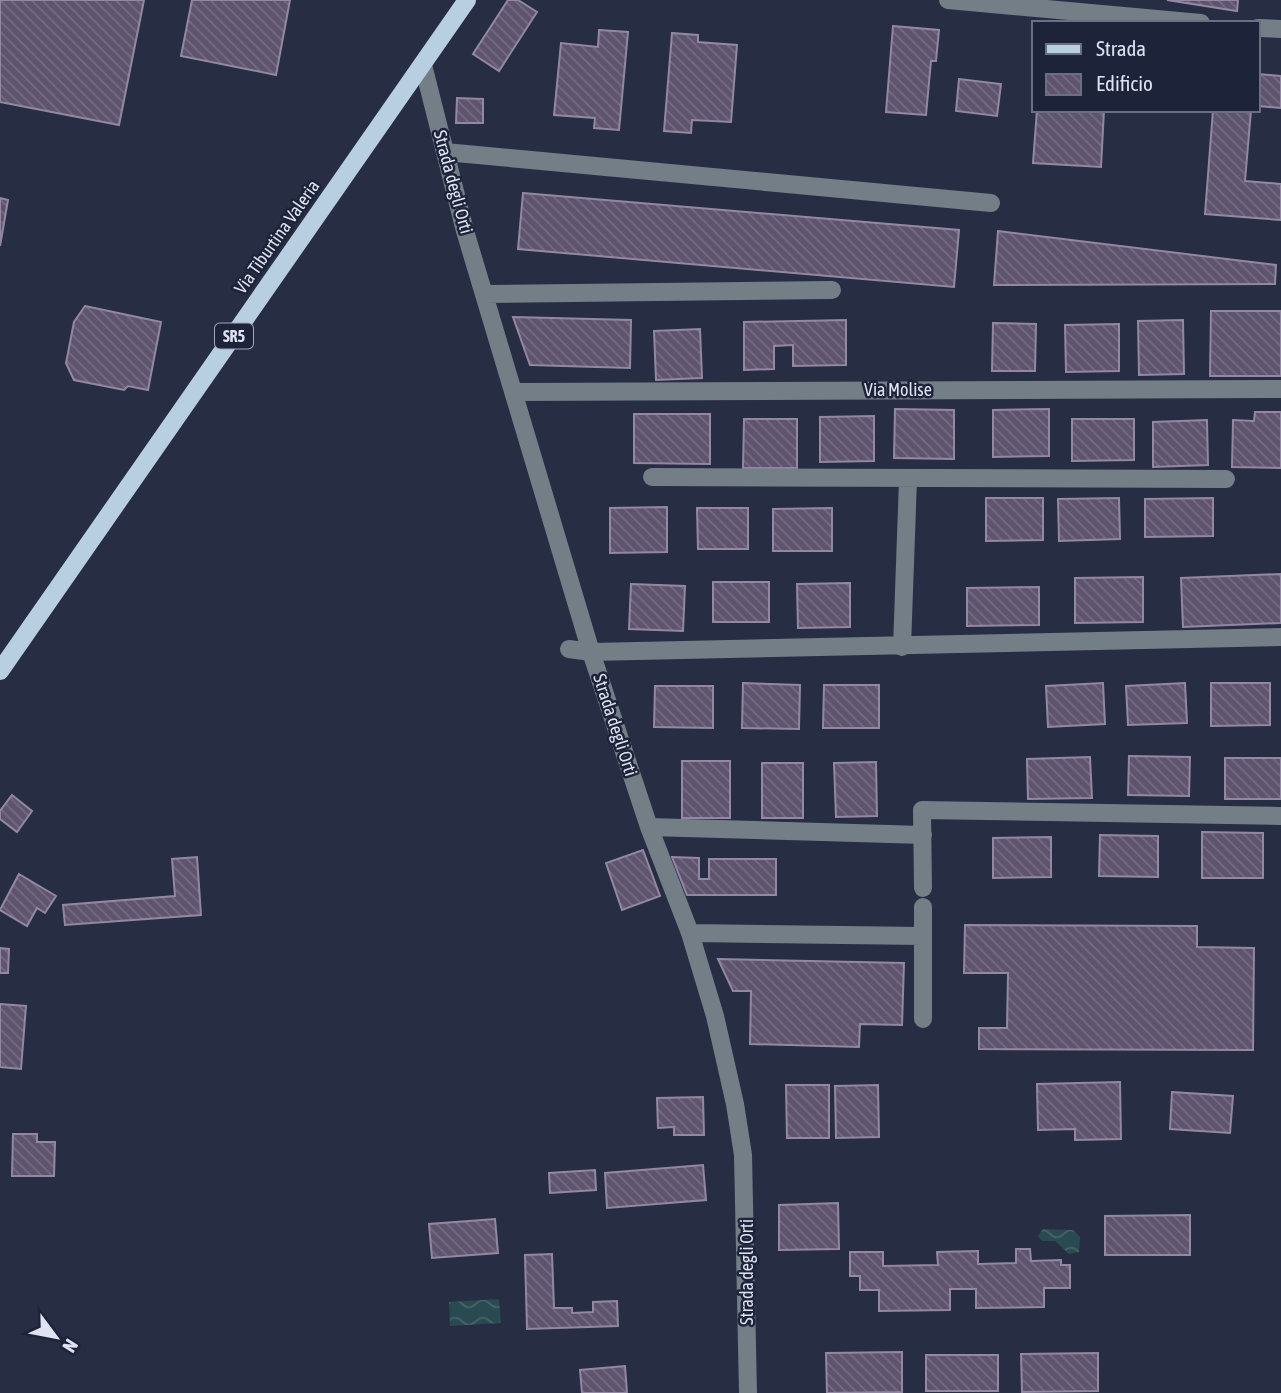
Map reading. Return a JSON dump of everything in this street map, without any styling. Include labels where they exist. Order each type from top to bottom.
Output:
[{"type":"main road","name":"Via Tiburtina Valeria","points":[[0,671],[467,0]]},
{"type":"street","points":[[948,0],[1140,8],[1193,21]]},
{"type":"street","points":[[1260,27],[1281,29]]},
{"type":"street","name":"Strada degli Orti","points":[[423,65],[485,294],[592,652],[649,827],[690,933],[715,1016],[743,1155],[748,1393]]},
{"type":"street","points":[[445,152],[991,203]]},
{"type":"street","points":[[485,294],[831,290]]},
{"type":"street","name":"Via Molise","points":[[515,392],[1281,389]]},
{"type":"street","points":[[652,477],[908,480],[1226,479]]},
{"type":"street","points":[[902,647],[908,480]]},
{"type":"street","points":[[569,649],[592,652],[902,647],[1281,637]]},
{"type":"street","points":[[923,888],[922,810],[1281,816]]},
{"type":"street","points":[[649,827],[923,835]]},
{"type":"street","points":[[923,907],[923,1019]]},
{"type":"street","points":[[690,933],[923,936]]},
{"type":"water","points":[[1043,1229],[1073,1230],[1080,1237],[1079,1252],[1069,1254],[1055,1241],[1042,1241],[1038,1236]]},
{"type":"water","points":[[499,1299],[501,1323],[450,1326],[449,1302]]},
{"type":"building","points":[[0,0],[144,0],[119,125],[0,102]]},
{"type":"building","points":[[192,0],[290,0],[276,75],[181,56]]},
{"type":"building","points":[[508,0],[518,0],[537,12],[499,71],[473,54]]},
{"type":"building","points":[[1167,0],[1238,0],[1237,11]]},
{"type":"building","points":[[893,26],[939,30],[936,61],[931,61],[926,115],[886,112]]},
{"type":"building","points":[[599,30],[628,32],[619,130],[594,128],[595,118],[554,115],[561,43],[598,47]]},
{"type":"building","points":[[672,33],[698,35],[698,42],[737,45],[731,122],[692,120],[691,133],[664,131]]},
{"type":"building","points":[[1260,74],[1281,76],[1281,108],[1260,106]]},
{"type":"building","points":[[959,79],[1001,84],[997,116],[956,111]]},
{"type":"building","points":[[457,98],[483,99],[483,123],[456,123]]},
{"type":"building","points":[[1037,112],[1104,112],[1101,167],[1033,163]]},
{"type":"building","points":[[1213,112],[1251,112],[1245,181],[1281,184],[1281,220],[1205,214]]},
{"type":"building","points":[[523,193],[959,230],[954,287],[518,249]]},
{"type":"building","points":[[0,198],[8,200],[0,246]]},
{"type":"building","points":[[998,231],[1276,265],[1275,284],[994,285]]},
{"type":"building","points":[[85,306],[161,322],[148,390],[128,386],[124,390],[74,380],[66,363],[74,322]]},
{"type":"building","points":[[1211,311],[1281,311],[1281,376],[1210,376]]},
{"type":"building","points":[[513,317],[631,320],[630,368],[530,365]]},
{"type":"building","points":[[846,320],[846,365],[793,366],[793,345],[774,346],[774,369],[744,370],[744,322]]},
{"type":"building","points":[[1183,320],[1184,374],[1139,375],[1138,321]]},
{"type":"building","points":[[993,323],[1036,324],[1035,371],[992,371]]},
{"type":"building","points":[[1119,324],[1119,371],[1066,372],[1065,325]]},
{"type":"building","points":[[700,329],[702,378],[656,380],[654,331]]},
{"type":"building","points":[[895,409],[954,410],[954,459],[894,458]]},
{"type":"building","points":[[1049,409],[1049,456],[993,457],[993,410]]},
{"type":"building","points":[[1255,412],[1281,412],[1281,468],[1232,467],[1233,420],[1254,421]]},
{"type":"building","points":[[634,414],[710,414],[710,464],[634,463]]},
{"type":"building","points":[[874,416],[874,461],[820,462],[820,417]]},
{"type":"building","points":[[744,419],[797,419],[797,468],[743,468]]},
{"type":"building","points":[[1072,419],[1134,419],[1134,460],[1072,461]]},
{"type":"building","points":[[1207,420],[1208,465],[1153,467],[1153,422]]},
{"type":"building","points":[[986,498],[1043,498],[1043,540],[986,541]]},
{"type":"building","points":[[1119,498],[1120,539],[1059,541],[1058,499]]},
{"type":"building","points":[[1213,498],[1213,536],[1145,537],[1145,499]]},
{"type":"building","points":[[667,507],[667,552],[610,553],[610,508]]},
{"type":"building","points":[[697,508],[748,508],[748,549],[698,549]]},
{"type":"building","points":[[832,508],[832,551],[773,551],[773,509]]},
{"type":"building","points":[[1281,574],[1281,623],[1183,627],[1181,578]]},
{"type":"building","points":[[1143,577],[1143,622],[1075,623],[1075,578]]},
{"type":"building","points":[[713,582],[769,582],[769,622],[713,622]]},
{"type":"building","points":[[850,583],[850,627],[798,628],[797,584]]},
{"type":"building","points":[[631,584],[685,586],[683,631],[629,629]]},
{"type":"building","points":[[1039,587],[1039,625],[967,626],[967,588]]},
{"type":"building","points":[[743,683],[800,685],[799,729],[742,728]]},
{"type":"building","points":[[1103,683],[1105,724],[1048,727],[1046,686]]},
{"type":"building","points":[[1185,683],[1187,723],[1128,725],[1126,686]]},
{"type":"building","points":[[1211,683],[1270,683],[1270,725],[1211,726]]},
{"type":"building","points":[[824,685],[879,685],[879,728],[823,728]]},
{"type":"building","points":[[655,686],[713,686],[713,728],[654,727]]},
{"type":"building","points":[[1129,756],[1190,757],[1189,796],[1128,795]]},
{"type":"building","points":[[1090,757],[1092,798],[1028,799],[1027,759]]},
{"type":"building","points":[[1225,758],[1281,758],[1281,799],[1225,799]]},
{"type":"building","points":[[682,761],[730,761],[730,818],[682,818]]},
{"type":"building","points":[[876,762],[877,816],[836,817],[834,763]]},
{"type":"building","points":[[762,763],[803,763],[803,818],[762,818]]},
{"type":"building","points":[[12,795],[32,811],[17,832],[0,819],[0,811]]},
{"type":"building","points":[[1202,832],[1263,833],[1263,878],[1202,878]]},
{"type":"building","points":[[1100,835],[1158,836],[1158,877],[1099,876]]},
{"type":"building","points":[[1051,837],[1051,877],[993,878],[993,838]]},
{"type":"building","points":[[643,850],[660,896],[622,910],[606,863]]},
{"type":"building","points":[[197,857],[201,915],[65,925],[63,905],[175,896],[172,859]]},
{"type":"building","points":[[672,857],[699,858],[699,879],[709,879],[709,859],[776,859],[776,895],[687,895]]},
{"type":"building","points":[[19,874],[56,896],[45,913],[37,908],[27,926],[0,910]]},
{"type":"building","points":[[965,925],[1197,926],[1197,947],[1254,948],[1253,1050],[979,1049],[979,1028],[1007,1028],[1008,973],[964,973]]},
{"type":"building","points":[[0,948],[9,949],[8,973],[0,973]]},
{"type":"building","points":[[718,959],[904,963],[902,1025],[860,1024],[859,1047],[750,1044],[751,991],[733,991]]},
{"type":"building","points":[[0,1004],[26,1006],[21,1069],[0,1067]]},
{"type":"building","points":[[1120,1082],[1121,1139],[1075,1140],[1075,1129],[1038,1130],[1037,1084]]},
{"type":"building","points":[[786,1085],[829,1085],[829,1138],[787,1138]]},
{"type":"building","points":[[878,1085],[879,1137],[836,1138],[835,1086]]},
{"type":"building","points":[[1172,1092],[1233,1096],[1230,1133],[1170,1129]]},
{"type":"building","points":[[703,1097],[704,1135],[674,1135],[674,1127],[658,1128],[657,1098]]},
{"type":"building","points":[[13,1134],[37,1134],[37,1142],[55,1142],[54,1176],[12,1176]]},
{"type":"building","points":[[703,1165],[706,1200],[607,1208],[605,1173]]},
{"type":"building","points":[[595,1170],[596,1190],[550,1193],[549,1173]]},
{"type":"building","points":[[838,1203],[839,1249],[779,1250],[779,1205]]},
{"type":"building","points":[[1190,1215],[1190,1255],[1105,1255],[1105,1216]]},
{"type":"building","points":[[495,1219],[498,1253],[432,1258],[429,1224]]},
{"type":"building","points":[[1016,1249],[1030,1249],[1031,1261],[1061,1260],[1061,1265],[1070,1265],[1070,1288],[1044,1288],[1044,1307],[976,1308],[976,1289],[950,1289],[950,1310],[879,1311],[879,1290],[860,1290],[860,1276],[850,1276],[850,1252],[883,1252],[883,1266],[938,1265],[937,1252],[978,1251],[978,1264],[1016,1263]]},
{"type":"building","points":[[552,1254],[554,1308],[572,1308],[572,1313],[593,1312],[593,1302],[617,1301],[618,1326],[527,1329],[525,1255]]},
{"type":"building","points":[[902,1352],[902,1392],[827,1393],[826,1353]]},
{"type":"building","points":[[1098,1353],[1098,1391],[1022,1392],[1021,1354]]},
{"type":"building","points":[[926,1355],[998,1355],[998,1391],[926,1391]]},
{"type":"building","points":[[625,1366],[627,1393],[582,1393],[580,1370]]}]
